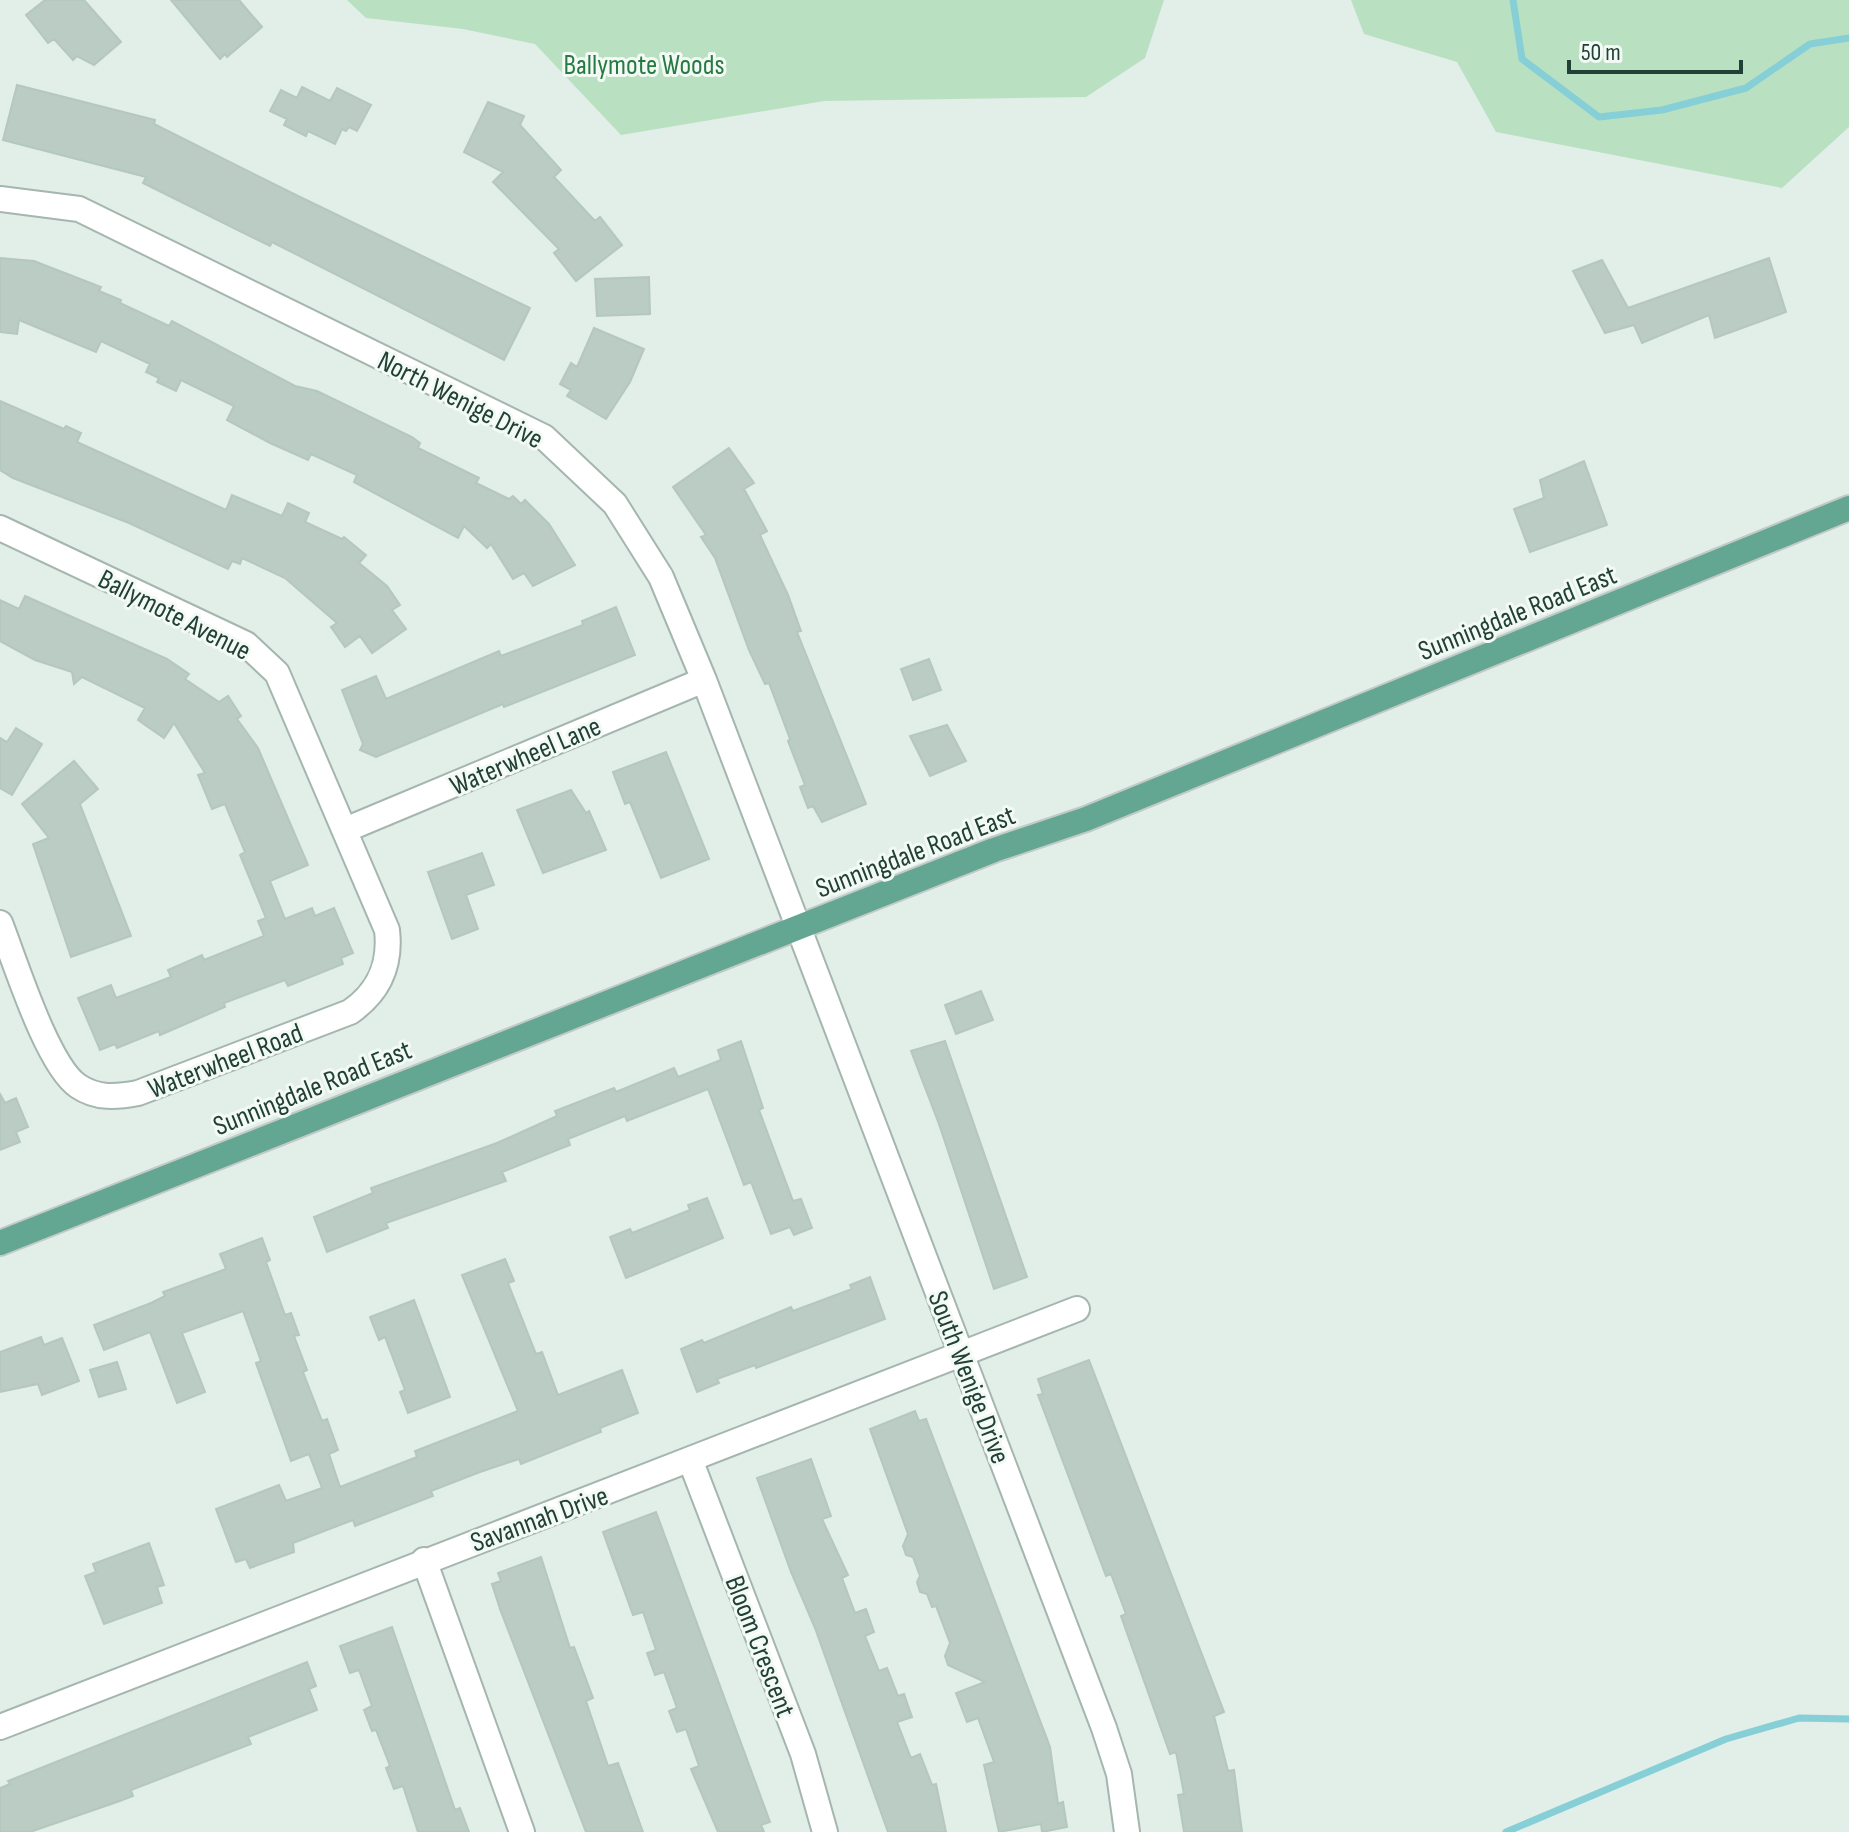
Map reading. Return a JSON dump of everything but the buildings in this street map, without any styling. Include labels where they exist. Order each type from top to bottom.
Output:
[{"type":"main road","name":"Sunningdale Road East","points":[[0,1243],[994,850],[1086,819],[1849,508]]},
{"type":"street","name":"North Wenige Drive","points":[[0,199],[79,209],[544,437],[615,504],[661,577],[704,680],[797,928]]},
{"type":"street","name":"Ballymote Avenue","points":[[0,528],[246,644],[277,673],[345,830]]},
{"type":"street","name":"Waterwheel Lane","points":[[345,830],[704,680]]},
{"type":"street","name":"Waterwheel Road","points":[[0,923],[60,1068],[80,1088],[93,1093],[106,1097],[138,1093],[340,1017],[369,997],[386,966],[387,930],[345,830]]},
{"type":"street","name":"South Wenige Drive","points":[[797,928],[1104,1728],[1119,1774],[1127,1832]]},
{"type":"street","name":"Savannah Drive","points":[[0,1727],[424,1560],[691,1462],[1077,1309]]},
{"type":"street","name":"Bloom Crescent","points":[[691,1462],[803,1754],[825,1832]]},
{"type":"street","points":[[424,1560],[522,1832]]},
{"type":"green space","name":"Ballymote Woods","points":[[347,0],[1164,0],[1145,58],[1086,97],[824,101],[621,135],[535,44],[463,29],[366,18]]},
{"type":"green space","points":[[1351,0],[1849,0],[1849,127],[1782,188],[1496,132],[1457,62],[1364,34]]},
{"type":"waterway","points":[[1513,0],[1522,59],[1599,117],[1662,110],[1746,88],[1810,44],[1849,38]]},
{"type":"waterway","points":[[1506,1832],[1726,1739],[1799,1718],[1849,1719]]}]
